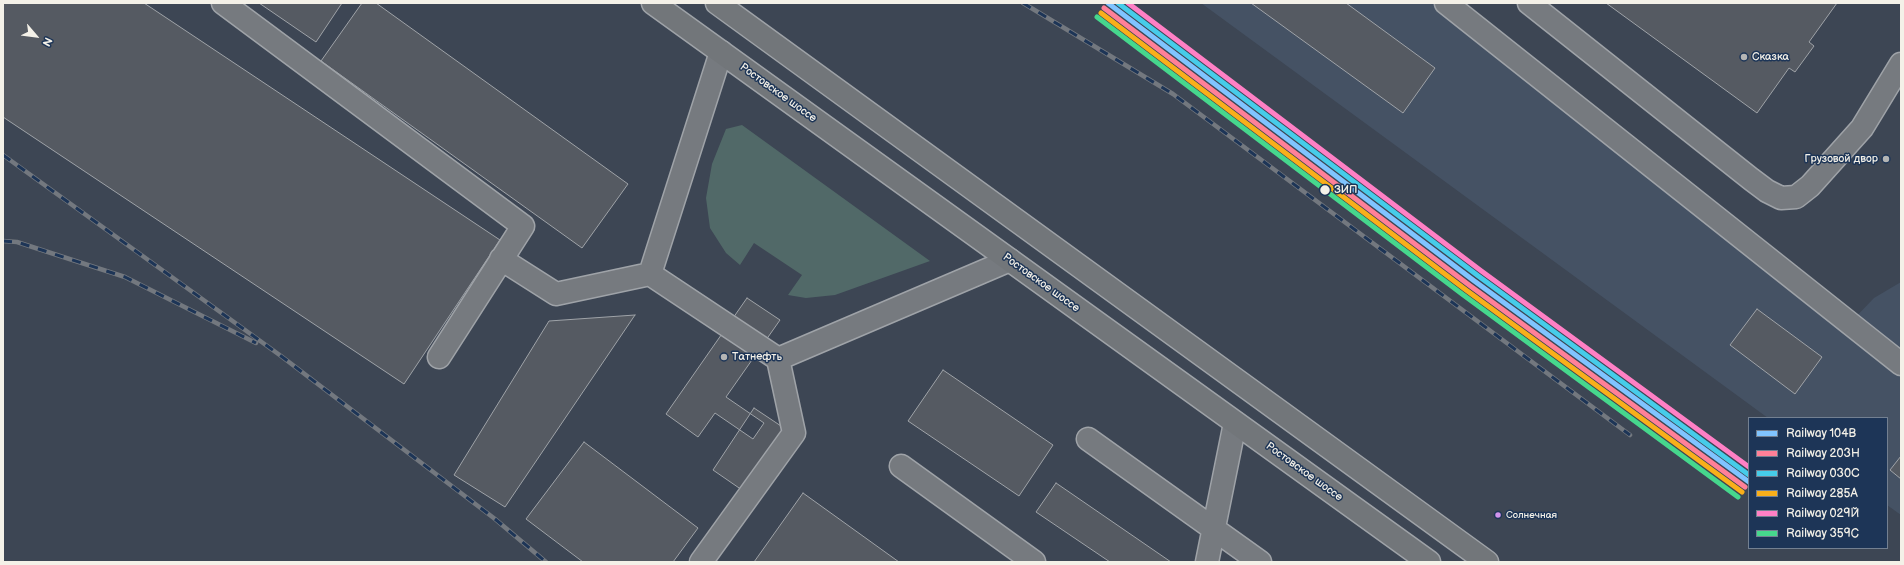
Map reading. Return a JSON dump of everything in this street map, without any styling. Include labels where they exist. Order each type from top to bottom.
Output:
[{"type":"main road","name":"Ростовское шоссе","points":[[653,3],[1235,424],[1429,562]]},
{"type":"main road","points":[[717,3],[1487,562]]},
{"type":"lane","points":[[223,3],[523,226],[439,357]]},
{"type":"lane","points":[[1446,3],[1901,364]]},
{"type":"lane","points":[[1529,3],[1750,179],[1767,191],[1781,198],[1796,197],[1810,186],[1862,128],[1901,64]]},
{"type":"lane","points":[[650,274],[721,52]]},
{"type":"lane","points":[[501,259],[556,294],[650,274],[778,359],[794,433],[701,562]]},
{"type":"lane","points":[[778,359],[1010,260]]},
{"type":"lane","points":[[1207,562],[1235,424]]},
{"type":"lane","points":[[1088,439],[1260,562]]},
{"type":"lane","points":[[900,466],[1034,562]]},
{"type":"shaded area","points":[[1201,3],[1436,3],[1850,323],[1874,298],[1901,282],[1901,515],[1888,506],[1888,417],[1767,417]]},
{"type":"green space","points":[[742,125],[930,261],[835,295],[806,298],[788,295],[802,275],[754,243],[740,265],[726,253],[710,228],[706,198],[712,164],[726,129]]},
{"type":"building","points":[[3,3],[144,3],[500,240],[404,384],[3,117]]},
{"type":"building","points":[[259,3],[342,3],[316,42]]},
{"type":"building","points":[[362,3],[376,3],[628,184],[582,248],[321,61]]},
{"type":"building","points":[[1251,3],[1346,3],[1435,68],[1403,113]]},
{"type":"building","name":"Сказка","points":[[1606,3],[1837,3],[1809,42],[1814,46],[1795,72],[1789,68],[1757,113]]},
{"type":"building","points":[[747,298],[780,320],[726,397],[764,423],[753,439],[715,413],[698,437],[666,414]]},
{"type":"building","points":[[1757,309],[1822,357],[1795,394],[1730,345]]},
{"type":"building","points":[[635,315],[505,507],[454,475],[549,321]]},
{"type":"building","points":[[943,370],[1053,445],[1019,496],[908,421]]},
{"type":"building","points":[[754,408],[784,428],[742,490],[713,470]]},
{"type":"building","points":[[584,442],[698,528],[673,562],[583,562],[526,519]]},
{"type":"building","points":[[1901,456],[1901,479],[1890,470]]},
{"type":"building","points":[[1056,483],[1171,562],[1110,562],[1036,512]]},
{"type":"building","points":[[803,493],[899,562],[754,562]]},
{"type":"railway","points":[[1023,3],[1173,94],[1630,435]]},
{"type":"railway","points":[[3,155],[281,356],[495,519],[546,562]]},
{"type":"railway","points":[[3,241],[17,242],[125,277],[256,343]]},
{"type":"rail line","name":"104В","points":[[1108,3],[1473,280],[1748,481]]},
{"type":"rail line","name":"030C","points":[[1118,3],[1477,275],[1748,474]]},
{"type":"rail line","name":"029Й","points":[[1128,3],[1480,270],[1748,466]]},
{"type":"rail line","name":"203Н","points":[[1104,8],[1469,285],[1745,487]]},
{"type":"rail line","name":"285А","points":[[1101,13],[1466,290],[1742,492]]},
{"type":"rail line","name":"359С","points":[[1097,17],[1462,294],[1738,497]]},
{"type":"place","name":"Сказка","points":[[1744,57]]},
{"type":"place","name":"Грузовой двор","points":[[1886,159]]},
{"type":"place","name":"ЗИП","points":[[1325,190]]},
{"type":"place","name":"Татнефть","points":[[724,357]]},
{"type":"place","name":"Солнечная","points":[[1498,515]]}]
